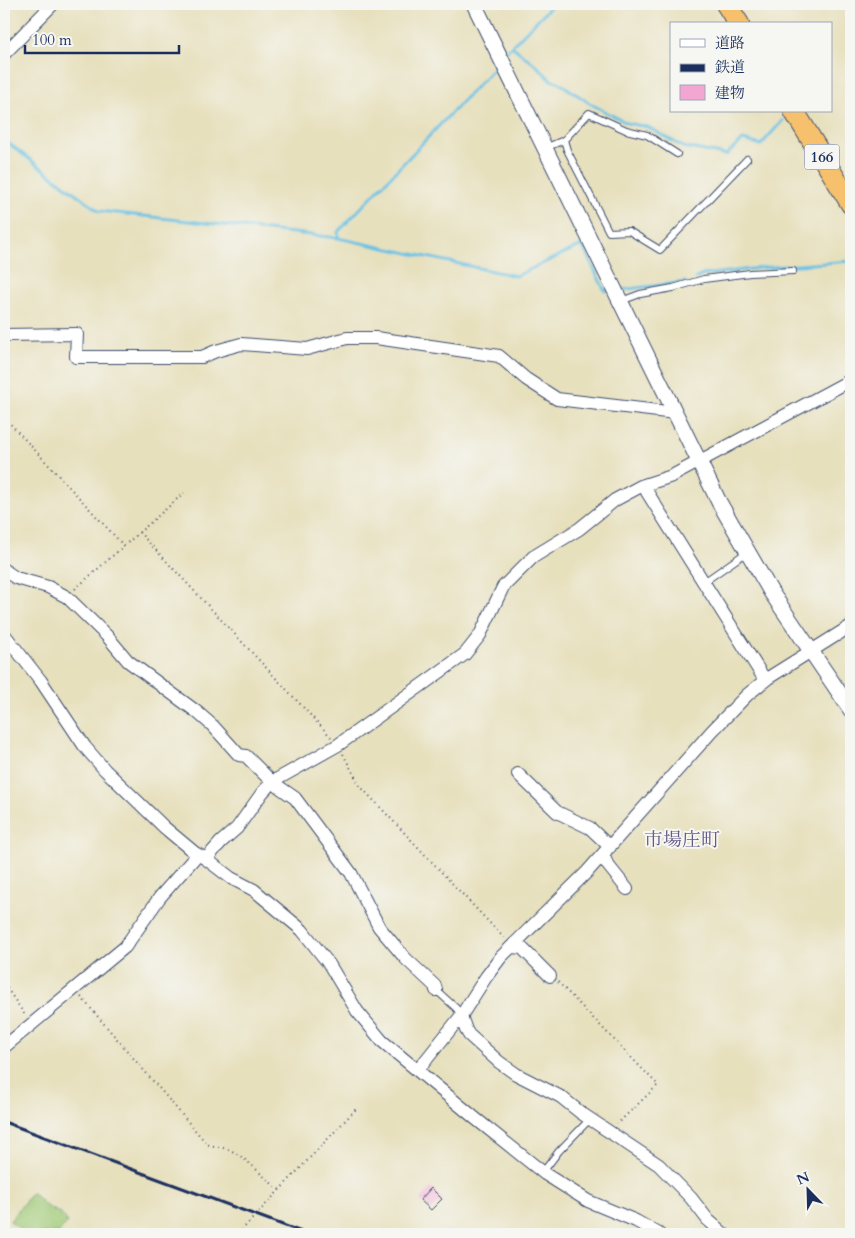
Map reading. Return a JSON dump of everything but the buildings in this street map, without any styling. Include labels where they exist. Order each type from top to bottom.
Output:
[{"type":"highway","points":[[726,4],[738,22]]},
{"type":"highway","name":"166","points":[[795,112],[851,204]]},
{"type":"street","points":[[4,54],[53,4]]},
{"type":"street","points":[[474,4],[719,502],[747,552],[810,651],[851,710]]},
{"type":"street","points":[[4,335],[77,334],[76,357],[202,357],[241,344],[307,349],[347,338],[376,338],[499,356],[526,379],[557,399],[675,413]]},
{"type":"street","points":[[4,1047],[125,947],[160,897],[202,857],[237,828],[262,792],[272,782],[339,747],[465,654],[480,635],[503,587],[533,557],[579,529],[615,500],[647,484],[672,476],[851,380]]},
{"type":"street","points":[[647,484],[647,492],[765,680]]},
{"type":"street","points":[[4,570],[16,578],[48,587],[67,597],[101,629],[128,661],[197,712],[213,726],[239,755],[246,756],[272,782],[295,798],[351,873],[379,927],[405,958],[435,986],[436,990]]},
{"type":"street","points":[[418,1070],[462,1016],[501,957],[579,880],[712,731],[747,695],[765,680],[851,626]]},
{"type":"street","points":[[4,634],[41,681],[91,754],[165,828],[231,878],[254,890],[302,930],[329,964],[357,1011],[382,1041],[543,1172],[588,1201],[636,1221],[659,1234]]},
{"type":"street","points":[[518,774],[558,812],[590,828],[606,850],[608,864],[627,889]]},
{"type":"street","points":[[512,947],[522,948],[550,976]]},
{"type":"street","points":[[462,1016],[469,1035],[499,1062],[516,1074],[555,1094],[665,1170],[722,1234]]},
{"type":"lane","points":[[544,149],[564,140],[589,113],[626,130],[647,135],[677,154]]},
{"type":"lane","points":[[564,140],[567,150],[609,232],[629,231],[660,250],[748,159]]},
{"type":"lane","points":[[617,294],[640,294],[673,288],[704,279],[750,273],[793,271]]},
{"type":"lane","points":[[704,582],[747,552]]},
{"type":"lane","points":[[436,990],[462,1016]]},
{"type":"lane","points":[[543,1172],[554,1155],[590,1119]]},
{"type":"path","points":[[4,417],[124,546]]},
{"type":"path","points":[[67,597],[69,591],[77,589],[184,493]]},
{"type":"path","points":[[139,532],[339,747],[360,786],[512,947]]},
{"type":"path","points":[[550,976],[658,1085],[610,1131]]},
{"type":"path","points":[[4,984],[31,1024]]},
{"type":"path","points":[[74,989],[207,1144],[228,1149],[249,1163],[268,1182],[280,1190]]},
{"type":"path","points":[[238,1234],[356,1109]]},
{"type":"green space","points":[[32,1192],[46,1206],[61,1214],[67,1223],[58,1234],[27,1234],[10,1221]]},
{"type":"waterway","points":[[503,55],[553,4]]},
{"type":"waterway","points":[[513,47],[551,80],[558,82],[591,104],[627,123],[648,127],[683,147],[726,155],[743,140],[761,145],[783,120]]},
{"type":"waterway","points":[[338,238],[338,232],[494,68],[497,62]]},
{"type":"waterway","points":[[4,140],[99,211],[338,238],[516,276],[582,245],[605,291],[611,290]]},
{"type":"waterway","points":[[696,278],[703,275],[759,268],[851,261]]},
{"type":"waterway","points":[[620,290],[685,282]]},
{"type":"railway","points":[[4,1122],[307,1234]]},
{"type":"district","name":"市場庄町","points":[[682,839]]}]
